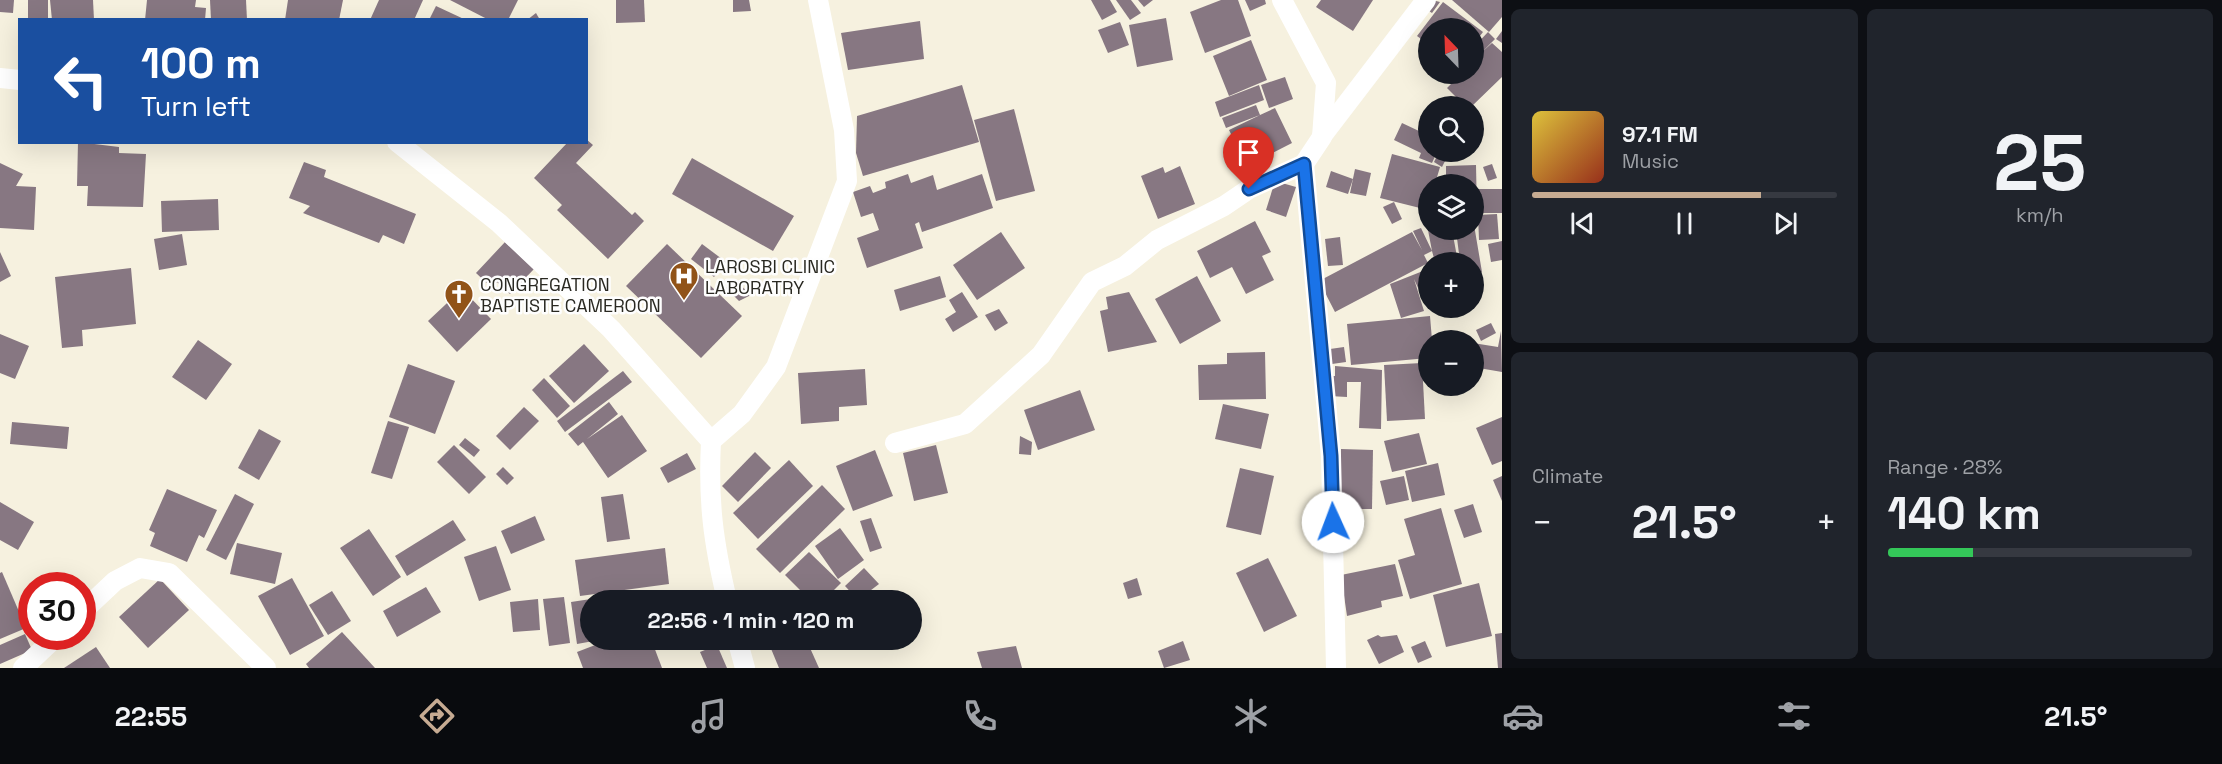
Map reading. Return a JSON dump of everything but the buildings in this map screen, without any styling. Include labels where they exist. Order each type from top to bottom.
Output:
[{"type":"street","points":[[711,441],[742,414],[776,367],[846,181],[844,130],[818,0]]},
{"type":"street","points":[[1282,0],[1326,83],[1322,137]]},
{"type":"street","points":[[895,443],[965,424],[1041,355],[1092,282],[1125,266],[1157,240],[1224,206],[1249,189],[1304,164],[1426,0]]},
{"type":"street","points":[[0,78],[18,80]]},
{"type":"street","points":[[400,144],[499,223],[603,321],[711,441],[709,488],[713,538],[725,590]]},
{"type":"street","points":[[1304,164],[1331,456],[1335,668]]},
{"type":"street","points":[[96,599],[115,581],[140,568],[169,573],[266,668]]},
{"type":"street","points":[[23,668],[42,650]]},
{"type":"street","points":[[740,650],[746,668]]},
{"type":"place","name":"LAROSBI CLINIC LABORATRY","points":[[684,302]]},
{"type":"place","name":"CONGREGATION BAPTISTE CAMEROON","points":[[459,320]]},
{"type":"route","points":[[1249,189],[1304,164],[1331,456],[1333,522]]}]
